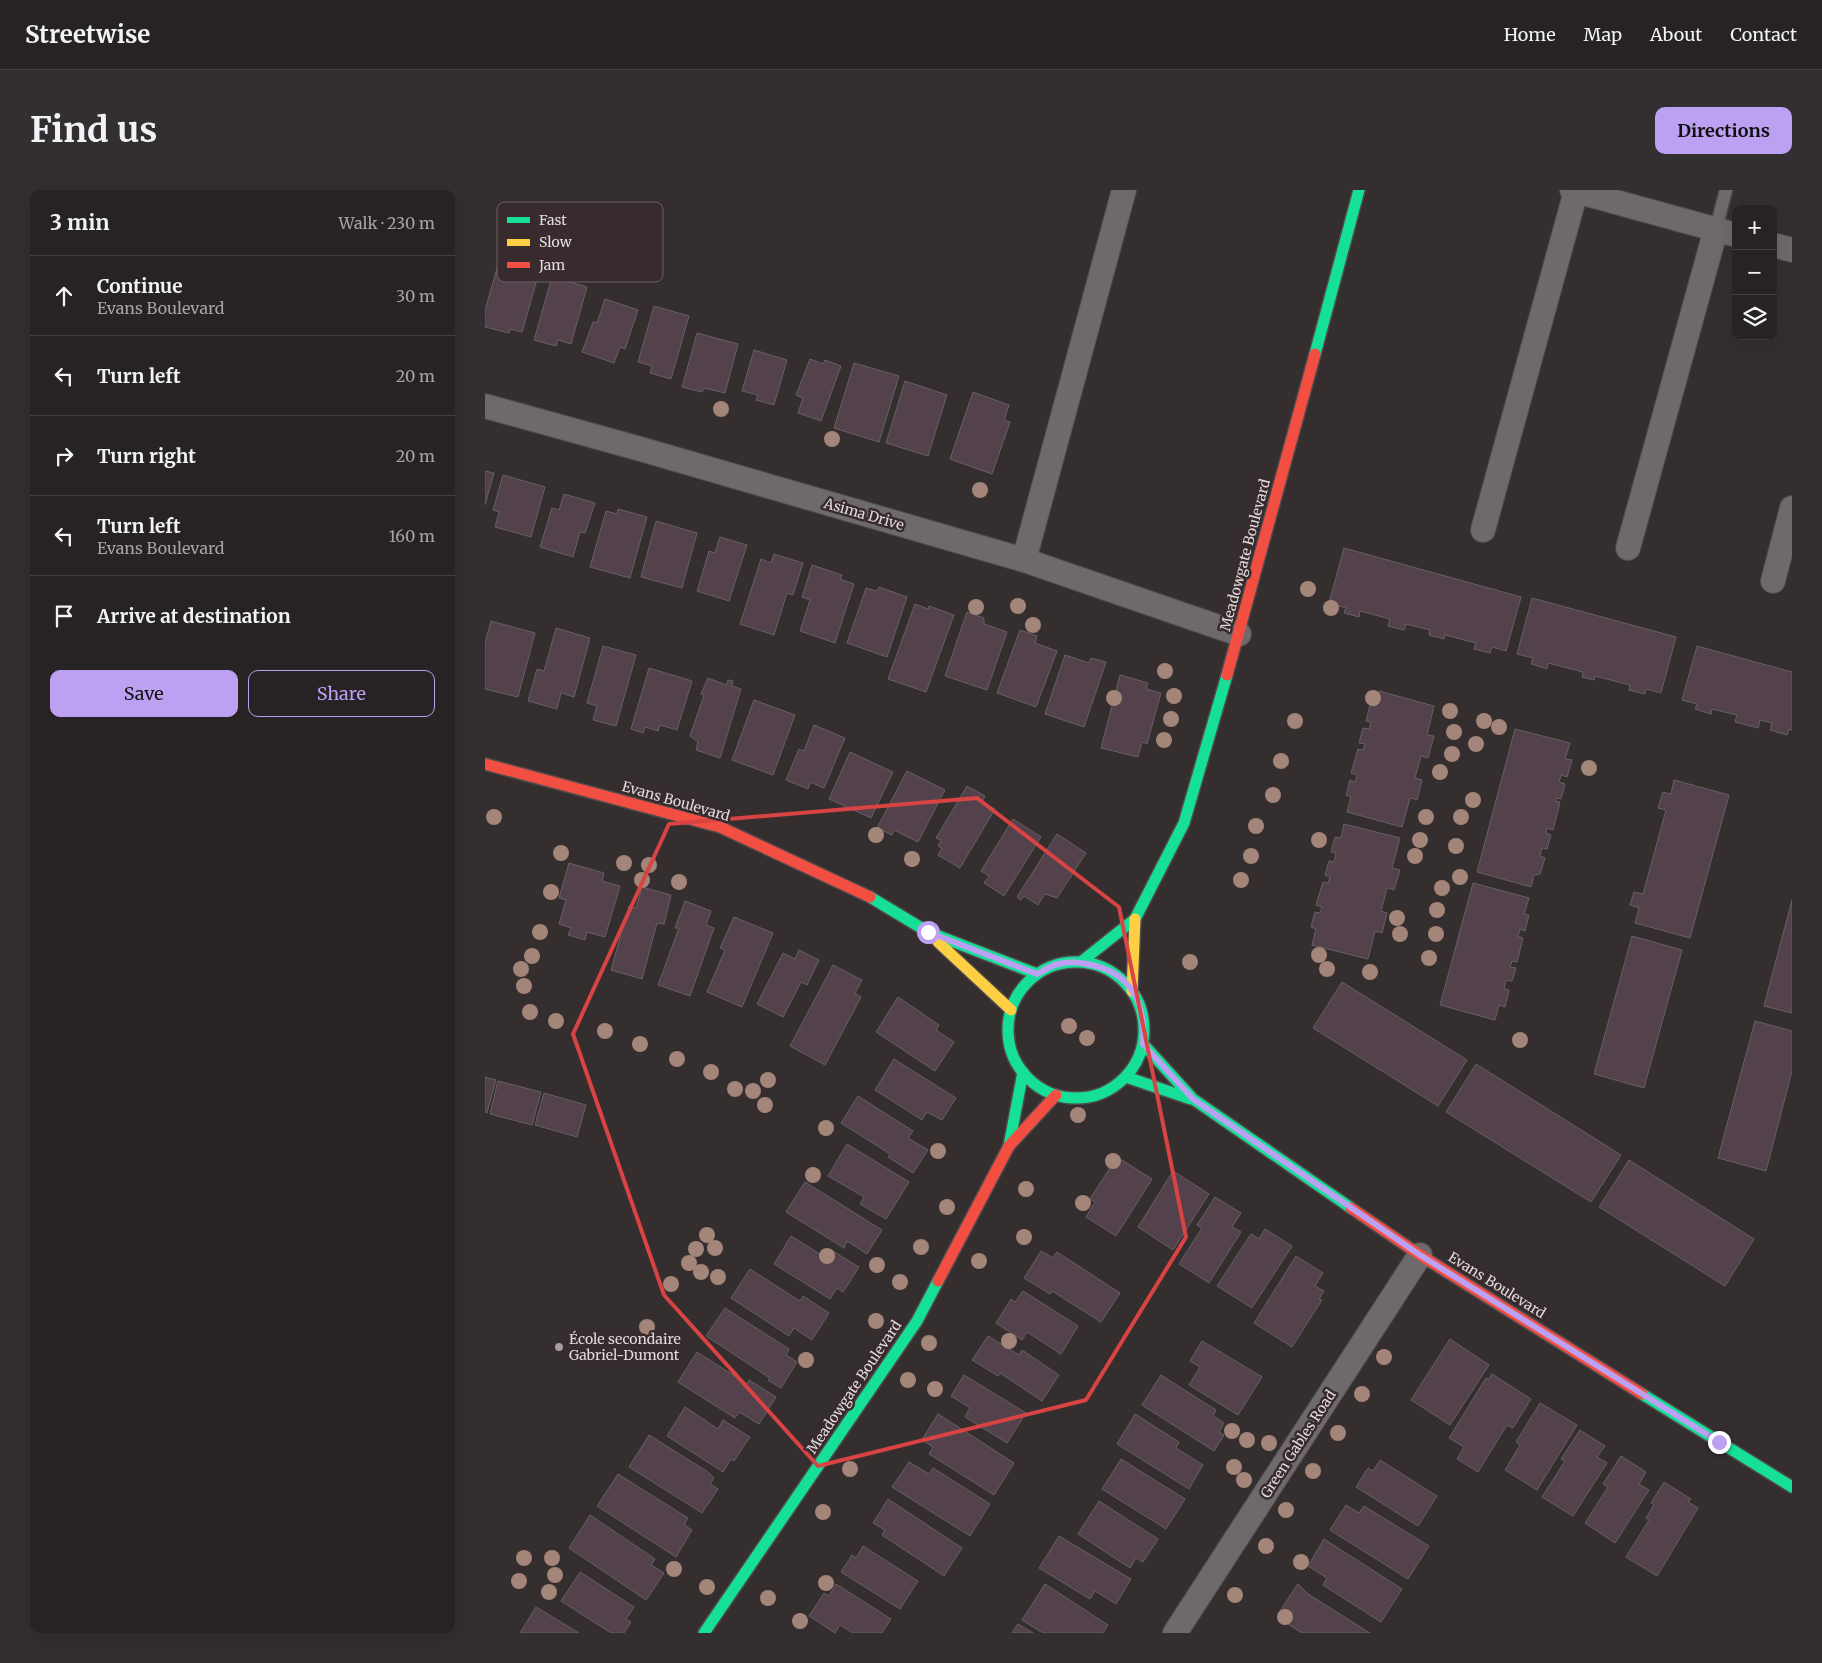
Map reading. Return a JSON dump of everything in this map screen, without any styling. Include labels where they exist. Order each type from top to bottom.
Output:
[{"type":"street","points":[[1024,560],[1124,190]]},
{"type":"street","name":"Meadowgate Boulevard","points":[[1081,962],[1135,919],[1184,823],[1239,634],[1359,190]]},
{"type":"street","points":[[1483,530],[1574,190],[1726,232],[1628,548]]},
{"type":"street","points":[[1777,246],[1792,250]]},
{"type":"street","name":"Asima Drive","points":[[485,406],[1024,560],[1239,634]]},
{"type":"street","points":[[1773,581],[1792,508]]},
{"type":"street","name":"Evans Boulevard","points":[[485,764],[720,827],[865,894],[928,932],[1037,974]]},
{"type":"street","name":"Meadowgate Boulevard","points":[[1132,991],[1135,919]]},
{"type":"street","name":"Evans Boulevard","points":[[928,932],[1011,1010]]},
{"type":"street","points":[[1081,962],[1104,967],[1119,977],[1132,991],[1141,1008],[1144,1026],[1143,1044],[1137,1062],[1126,1077],[1111,1088],[1093,1096],[1075,1098],[1056,1095],[1039,1087],[1023,1072],[1012,1053],[1008,1032],[1011,1010],[1020,990],[1037,974],[1058,964],[1081,962]]},
{"type":"street","name":"Evans Boulevard","points":[[1143,1044],[1193,1099],[1420,1255],[1792,1487]]},
{"type":"street","name":"Meadowgate Boulevard","points":[[1009,1146],[1023,1072]]},
{"type":"street","name":"Evans Boulevard","points":[[1126,1077],[1193,1099]]},
{"type":"street","name":"Meadowgate Boulevard","points":[[704,1633],[917,1321],[1009,1146],[1056,1095]]},
{"type":"street","name":"Green Gables Road","points":[[1175,1633],[1420,1255]]},
{"type":"lane","points":[[1726,190],[1726,232]]},
{"type":"highlighted area","points":[[977,798],[1119,907],[1186,1237],[1086,1400],[818,1466],[664,1295],[573,1034],[669,824]]},
{"type":"building","points":[[497,268],[497,282],[536,282],[522,332],[510,329],[509,333],[485,327],[485,310]]},
{"type":"building","points":[[551,282],[570,282],[587,287],[571,344],[558,340],[556,346],[534,340]]},
{"type":"building","points":[[605,299],[638,310],[625,349],[620,347],[614,363],[582,352],[593,322],[597,323]]},
{"type":"building","points":[[654,306],[689,316],[671,379],[650,373],[652,366],[638,362]]},
{"type":"building","points":[[697,333],[738,344],[725,393],[704,388],[702,392],[682,387]]},
{"type":"building","points":[[754,350],[787,360],[774,405],[756,400],[758,395],[742,391]]},
{"type":"building","points":[[810,359],[823,364],[825,360],[841,366],[821,421],[798,413],[803,398],[796,395]]},
{"type":"building","points":[[854,363],[899,376],[879,442],[834,428]]},
{"type":"building","points":[[905,381],[947,395],[928,456],[886,443]]},
{"type":"building","points":[[973,392],[1009,405],[1004,420],[1010,422],[992,474],[950,459]]},
{"type":"building","points":[[485,471],[494,473],[485,505]]},
{"type":"building","points":[[503,475],[545,487],[531,537],[495,527],[499,512],[493,510]]},
{"type":"building","points":[[564,494],[595,503],[585,533],[580,532],[573,557],[540,547],[552,508],[559,510]]},
{"type":"building","points":[[618,509],[647,517],[630,578],[590,567],[606,511],[617,514]]},
{"type":"building","points":[[656,521],[697,533],[682,588],[641,577]]},
{"type":"building","points":[[720,537],[747,545],[729,601],[697,591],[709,551],[715,553]]},
{"type":"building","points":[[1344,548],[1521,597],[1506,651],[1492,647],[1490,653],[1474,649],[1476,643],[1445,635],[1444,639],[1429,635],[1430,630],[1406,624],[1404,630],[1388,626],[1390,619],[1360,611],[1359,617],[1344,613],[1346,608],[1329,603]]},
{"type":"building","points":[[774,554],[803,563],[793,595],[787,593],[774,635],[740,624],[761,559],[771,563]]},
{"type":"building","points":[[812,565],[842,575],[840,579],[854,584],[835,643],[800,631],[810,600],[802,597]]},
{"type":"building","points":[[879,587],[907,597],[887,657],[847,643],[866,588],[877,591]]},
{"type":"building","points":[[1532,598],[1676,637],[1661,693],[1646,689],[1645,694],[1629,690],[1630,685],[1595,676],[1594,680],[1582,677],[1583,672],[1548,663],[1547,669],[1531,664],[1533,658],[1517,654]]},
{"type":"building","points":[[915,604],[928,609],[929,606],[954,615],[926,692],[888,679]]},
{"type":"building","points":[[967,612],[984,618],[984,624],[1007,632],[987,690],[945,676]]},
{"type":"building","points":[[491,621],[535,633],[518,697],[485,689],[485,643]]},
{"type":"building","points":[[556,628],[590,638],[574,697],[561,693],[557,709],[528,701],[537,669],[544,671]]},
{"type":"building","points":[[1020,630],[1037,636],[1035,643],[1057,651],[1036,707],[997,693]]},
{"type":"building","points":[[603,646],[636,655],[616,726],[593,720],[597,706],[587,703]]},
{"type":"building","points":[[1697,646],[1792,672],[1792,730],[1789,729],[1787,735],[1770,730],[1772,723],[1760,720],[1758,728],[1735,722],[1737,715],[1712,709],[1711,714],[1695,709],[1697,704],[1682,700]]},
{"type":"building","points":[[1065,655],[1089,663],[1091,658],[1106,662],[1084,727],[1045,714]]},
{"type":"building","points":[[649,668],[692,681],[677,730],[660,725],[658,731],[645,727],[643,733],[631,729]]},
{"type":"building","points":[[1120,675],[1148,683],[1146,689],[1161,693],[1147,744],[1142,742],[1138,757],[1101,748]]},
{"type":"building","points":[[708,678],[726,685],[728,680],[733,681],[732,686],[741,689],[720,758],[696,750],[698,742],[690,736],[704,695],[701,694]]},
{"type":"building","points":[[1379,691],[1434,706],[1427,735],[1434,736],[1428,758],[1421,756],[1415,778],[1422,780],[1417,800],[1410,798],[1402,827],[1347,812],[1351,797],[1346,795],[1350,780],[1355,782],[1357,775],[1351,773],[1358,749],[1363,750],[1365,744],[1359,743],[1363,728],[1369,729],[1371,722],[1366,721],[1370,705],[1376,706]]},
{"type":"building","points":[[754,700],[795,715],[773,775],[732,760]]},
{"type":"building","points":[[814,725],[845,738],[824,788],[810,782],[808,789],[786,780],[799,749],[804,751]]},
{"type":"building","points":[[1515,729],[1570,743],[1565,759],[1572,760],[1567,777],[1561,775],[1559,782],[1565,784],[1561,799],[1556,798],[1555,801],[1560,802],[1553,830],[1547,828],[1546,833],[1551,835],[1547,849],[1542,848],[1540,856],[1545,858],[1540,874],[1534,875],[1531,887],[1477,872]]},
{"type":"building","points":[[850,752],[893,772],[871,818],[829,799]]},
{"type":"building","points":[[907,771],[945,790],[918,842],[894,830],[892,835],[877,828]]},
{"type":"building","points":[[1674,780],[1729,795],[1690,938],[1635,923],[1639,908],[1630,905],[1634,892],[1643,894],[1666,810],[1658,808],[1663,792],[1671,794]]},
{"type":"building","points":[[967,786],[985,796],[982,802],[995,809],[960,868],[938,855],[942,848],[938,846],[941,840],[936,838]]},
{"type":"building","points":[[1013,819],[1041,837],[1004,896],[984,883],[989,876],[981,871]]},
{"type":"building","points":[[1344,824],[1400,838],[1392,868],[1400,870],[1394,890],[1387,888],[1381,911],[1387,913],[1382,933],[1375,931],[1368,959],[1312,945],[1316,929],[1311,927],[1315,912],[1320,913],[1322,907],[1316,905],[1323,882],[1328,883],[1330,877],[1325,875],[1329,861],[1334,862],[1336,853],[1331,852],[1335,837],[1341,838]]},
{"type":"building","points":[[1057,834],[1086,853],[1057,898],[1045,894],[1038,905],[1024,896],[1021,900],[1017,897]]},
{"type":"building","points":[[569,863],[604,873],[602,881],[620,886],[605,937],[587,932],[585,940],[568,935],[571,928],[559,924],[566,900],[559,898]]},
{"type":"building","points":[[1473,883],[1529,898],[1524,914],[1529,915],[1525,931],[1520,929],[1518,936],[1523,938],[1517,962],[1512,961],[1510,967],[1516,968],[1512,981],[1506,980],[1504,989],[1509,990],[1505,1007],[1499,1005],[1495,1020],[1440,1005]]},
{"type":"building","points":[[642,887],[671,895],[664,924],[657,923],[642,979],[611,970],[629,906],[636,908]]},
{"type":"building","points":[[1792,900],[1792,1013],[1764,1006]]},
{"type":"building","points":[[685,901],[711,911],[706,925],[714,928],[690,996],[658,985],[679,928],[675,928]]},
{"type":"building","points":[[734,917],[773,933],[742,1007],[707,992],[725,950],[720,948]]},
{"type":"building","points":[[1632,936],[1682,950],[1644,1088],[1594,1074]]},
{"type":"building","points":[[799,950],[819,960],[807,985],[801,982],[783,1017],[757,1004],[783,953],[795,959]]},
{"type":"building","points":[[833,965],[862,980],[855,993],[861,997],[825,1065],[790,1046]]},
{"type":"building","points":[[1342,982],[1467,1060],[1438,1106],[1313,1028]]},
{"type":"building","points":[[898,997],[939,1025],[936,1030],[954,1042],[935,1071],[876,1032]]},
{"type":"building","points":[[1755,1021],[1792,1031],[1792,1071],[1766,1171],[1718,1158]]},
{"type":"building","points":[[894,1059],[956,1098],[942,1120],[927,1112],[922,1120],[875,1090]]},
{"type":"building","points":[[1476,1064],[1621,1155],[1591,1202],[1446,1112]]},
{"type":"building","points":[[485,1077],[496,1080],[487,1113],[485,1112]]},
{"type":"building","points":[[498,1081],[541,1092],[532,1125],[490,1114]]},
{"type":"building","points":[[544,1093],[586,1105],[577,1137],[535,1125]]},
{"type":"building","points":[[858,1096],[913,1131],[908,1138],[928,1150],[913,1173],[888,1157],[890,1154],[841,1123]]},
{"type":"building","points":[[847,1144],[909,1182],[886,1219],[860,1204],[864,1197],[828,1176]]},
{"type":"building","points":[[1117,1157],[1152,1179],[1116,1236],[1086,1217],[1095,1202],[1090,1199]]},
{"type":"building","points":[[1629,1160],[1754,1239],[1725,1286],[1599,1207]]},
{"type":"building","points":[[1173,1171],[1209,1194],[1173,1250],[1138,1227]]},
{"type":"building","points":[[805,1182],[882,1230],[867,1254],[847,1241],[844,1248],[786,1212]]},
{"type":"building","points":[[1215,1197],[1241,1213],[1232,1227],[1241,1232],[1209,1283],[1179,1264],[1202,1228],[1197,1225]]},
{"type":"building","points":[[1265,1229],[1292,1246],[1252,1308],[1217,1286],[1251,1234],[1259,1239]]},
{"type":"building","points":[[791,1236],[826,1258],[831,1250],[859,1267],[843,1292],[837,1288],[830,1299],[774,1264]]},
{"type":"building","points":[[1041,1251],[1053,1258],[1057,1252],[1120,1293],[1101,1322],[1052,1291],[1050,1294],[1024,1278]]},
{"type":"building","points":[[1296,1256],[1323,1273],[1315,1286],[1324,1291],[1319,1299],[1322,1300],[1292,1347],[1254,1323]]},
{"type":"building","points":[[750,1269],[800,1301],[803,1296],[829,1313],[812,1340],[794,1328],[789,1336],[731,1298]]},
{"type":"building","points":[[1023,1291],[1078,1326],[1061,1354],[1027,1332],[1022,1340],[996,1323],[1011,1299],[1015,1302]]},
{"type":"building","points":[[725,1308],[789,1349],[786,1355],[797,1362],[781,1388],[768,1380],[770,1378],[706,1336]]},
{"type":"building","points":[[988,1336],[1019,1355],[1022,1350],[1059,1375],[1042,1401],[1000,1373],[998,1376],[972,1360]]},
{"type":"building","points":[[1450,1339],[1489,1365],[1450,1425],[1411,1400]]},
{"type":"building","points":[[1202,1341],[1262,1377],[1238,1415],[1189,1385],[1200,1367],[1190,1361]]},
{"type":"building","points":[[697,1352],[747,1384],[749,1380],[776,1397],[759,1424],[739,1412],[735,1418],[678,1382]]},
{"type":"building","points":[[1492,1374],[1531,1399],[1513,1428],[1507,1425],[1478,1472],[1457,1459],[1464,1447],[1449,1438],[1486,1378],[1489,1379]]},
{"type":"building","points":[[964,1375],[1026,1413],[1007,1443],[965,1417],[970,1408],[951,1396]]},
{"type":"building","points":[[1161,1375],[1216,1410],[1213,1416],[1224,1423],[1219,1432],[1224,1435],[1214,1451],[1142,1405]]},
{"type":"building","points":[[1540,1403],[1577,1425],[1537,1490],[1505,1470],[1520,1445],[1516,1442]]},
{"type":"building","points":[[685,1407],[718,1429],[723,1420],[750,1437],[734,1461],[731,1459],[723,1472],[667,1436]]},
{"type":"building","points":[[938,1414],[1014,1463],[994,1495],[929,1454],[933,1447],[922,1440]]},
{"type":"building","points":[[1135,1414],[1179,1442],[1176,1448],[1203,1465],[1189,1489],[1117,1444]]},
{"type":"building","points":[[1580,1430],[1605,1446],[1597,1457],[1607,1463],[1573,1516],[1542,1497],[1565,1461],[1561,1459]]},
{"type":"building","points":[[649,1435],[708,1472],[714,1478],[710,1484],[718,1489],[702,1513],[629,1467]]},
{"type":"building","points":[[1621,1456],[1646,1472],[1639,1484],[1649,1490],[1615,1543],[1585,1523],[1608,1487],[1603,1484]]},
{"type":"building","points":[[1121,1459],[1185,1499],[1166,1529],[1102,1489]]},
{"type":"building","points":[[1380,1460],[1437,1496],[1418,1526],[1356,1487],[1368,1468],[1373,1471]]},
{"type":"building","points":[[909,1462],[929,1474],[933,1468],[990,1504],[970,1536],[892,1487]]},
{"type":"building","points":[[618,1474],[688,1518],[684,1525],[692,1530],[676,1557],[597,1506]]},
{"type":"building","points":[[1664,1482],[1691,1499],[1688,1502],[1698,1508],[1657,1576],[1626,1557],[1649,1520],[1646,1518],[1654,1505],[1651,1503]]},
{"type":"building","points":[[888,1499],[962,1548],[944,1576],[882,1535],[885,1530],[873,1523]]},
{"type":"building","points":[[1099,1501],[1158,1539],[1143,1562],[1136,1558],[1130,1568],[1078,1534]]},
{"type":"building","points":[[1346,1505],[1359,1513],[1364,1506],[1429,1546],[1408,1579],[1330,1530]]},
{"type":"building","points":[[590,1515],[655,1559],[651,1565],[664,1573],[646,1600],[569,1548]]},
{"type":"building","points":[[1059,1536],[1131,1579],[1116,1604],[1095,1591],[1090,1599],[1039,1568]]},
{"type":"building","points":[[1324,1539],[1402,1589],[1381,1622],[1323,1585],[1327,1578],[1308,1566]]},
{"type":"building","points":[[863,1546],[918,1581],[900,1609],[841,1572],[852,1555],[856,1558]]},
{"type":"building","points":[[580,1572],[634,1607],[626,1619],[631,1622],[624,1633],[611,1633],[561,1601]]},
{"type":"building","points":[[836,1584],[891,1619],[882,1633],[853,1633],[840,1625],[835,1633],[809,1616],[824,1593],[829,1596]]},
{"type":"building","points":[[1045,1584],[1108,1625],[1103,1633],[1043,1633],[1022,1620]]},
{"type":"building","points":[[1298,1584],[1308,1594],[1370,1633],[1302,1633],[1288,1624],[1292,1619],[1280,1611]]},
{"type":"building","points":[[536,1607],[579,1633],[520,1633]]},
{"type":"building","points":[[1018,1624],[1033,1633],[1012,1633]]},
{"type":"traffic: fast","points":[[1315,354],[1359,190]]},
{"type":"traffic: fast","points":[[1081,962],[1135,919],[1184,823],[1227,675]]},
{"type":"traffic: fast","points":[[870,897],[928,932],[1037,974]]},
{"type":"traffic: fast","points":[[1076,962],[1102,967],[1124,982],[1139,1004],[1144,1030],[1139,1056],[1124,1078],[1102,1093],[1076,1098],[1050,1093],[1028,1078],[1013,1056],[1008,1030],[1013,1004],[1028,982],[1050,967],[1076,962]]},
{"type":"traffic: fast","points":[[1143,1044],[1193,1099],[1351,1208]]},
{"type":"traffic: fast","points":[[1009,1146],[1023,1072]]},
{"type":"traffic: fast","points":[[1126,1077],[1191,1099]]},
{"type":"traffic: fast","points":[[704,1633],[917,1321],[938,1281]]},
{"type":"traffic: fast","points":[[1642,1394],[1792,1487]]},
{"type":"traffic: slow","points":[[1132,991],[1135,919]]},
{"type":"traffic: slow","points":[[938,942],[1011,1010]]},
{"type":"traffic: jam","points":[[1227,675],[1315,354]]},
{"type":"traffic: jam","points":[[485,764],[720,827],[870,897]]},
{"type":"traffic: jam","points":[[938,1281],[1009,1146],[1056,1095]]},
{"type":"traffic: jam","points":[[1351,1208],[1420,1255],[1642,1394]]},
{"type":"place","name":"École secondaire Gabriel-Dumont","points":[[559,1347]]},
{"type":"route","points":[[928,932],[1037,974],[1058,964],[1081,962],[1104,967],[1119,977],[1132,991],[1141,1008],[1144,1026],[1143,1044],[1193,1099],[1420,1255],[1719,1442]]}]
